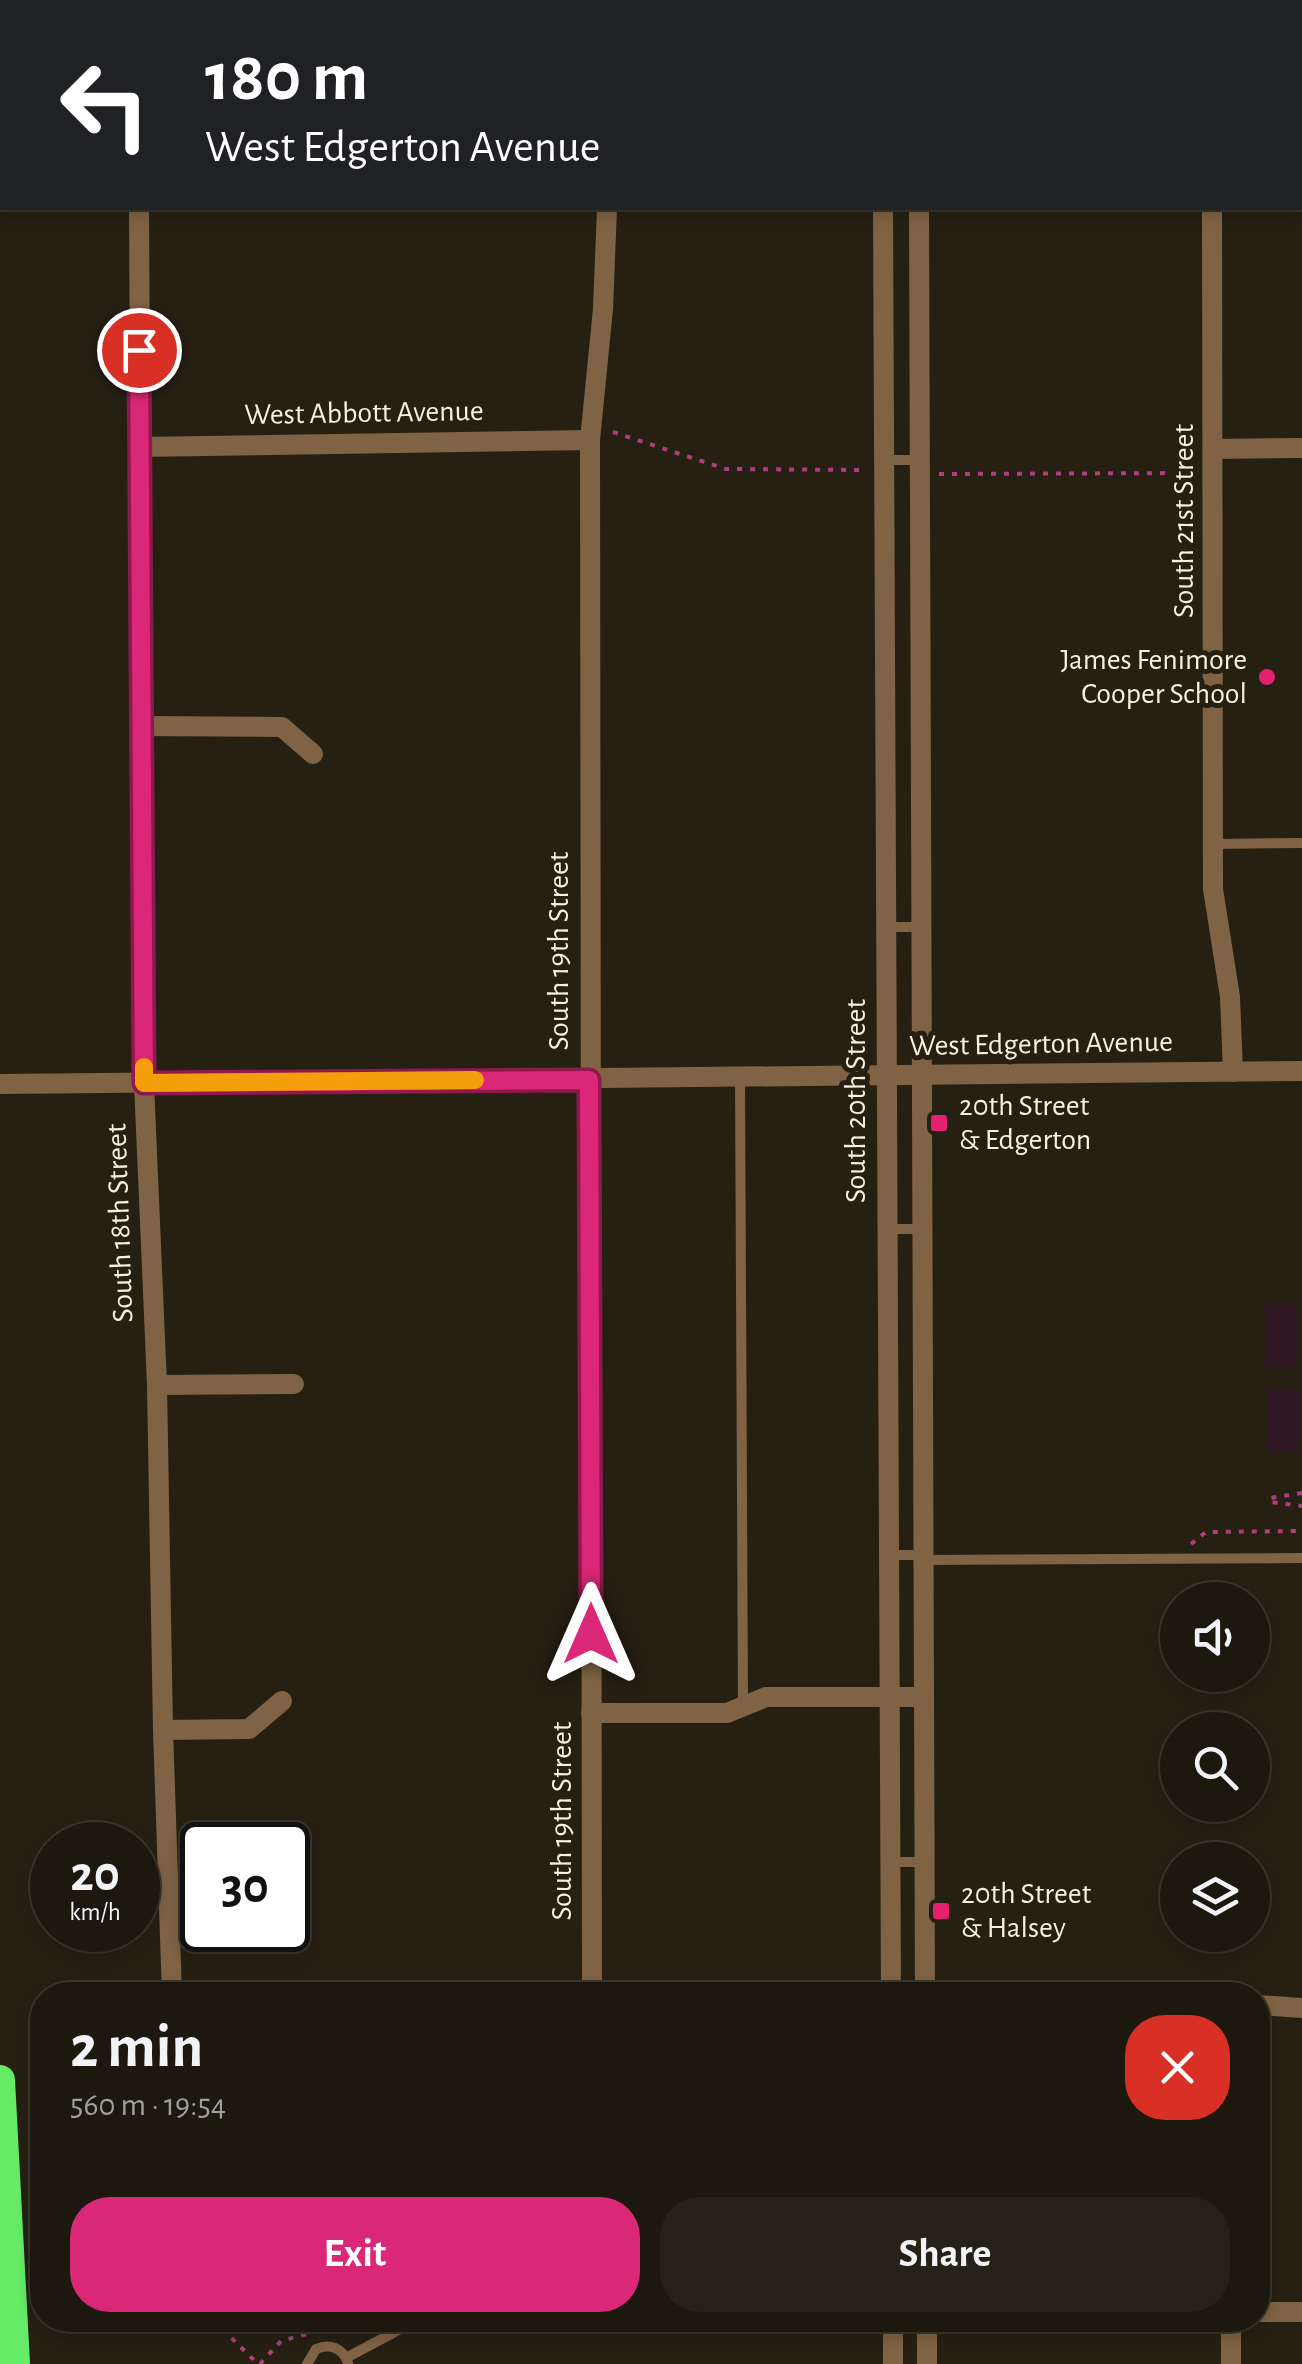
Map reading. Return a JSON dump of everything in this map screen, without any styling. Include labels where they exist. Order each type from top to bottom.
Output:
[{"type":"highway","points":[[0,2080],[14,2364]]},
{"type":"street","name":"South 18th Street","points":[[140,210],[144,1083],[157,1386],[172,1982]]},
{"type":"street","name":"South 19th Street","points":[[592,1982],[590,440],[603,309],[607,210]]},
{"type":"street","name":"South 20th Street","points":[[884,210],[891,1982]]},
{"type":"street","points":[[918,210],[926,1982]]},
{"type":"street","name":"South 21st Street","points":[[1212,210],[1213,889],[1230,996],[1232,1072]]},
{"type":"street","name":"West Abbott Avenue","points":[[139,446],[590,440]]},
{"type":"street","points":[[1214,449],[1302,448]]},
{"type":"street","points":[[141,726],[282,727],[313,754]]},
{"type":"street","name":"West Edgerton Avenue","points":[[0,1084],[1302,1072]]},
{"type":"street","points":[[157,1386],[294,1384]]},
{"type":"street","points":[[591,1713],[727,1714],[766,1697],[924,1697]]},
{"type":"street","points":[[163,1730],[249,1729],[282,1701]]},
{"type":"street","points":[[1270,2006],[1302,2008]]},
{"type":"street","points":[[1270,2312],[1302,2312]]},
{"type":"street","points":[[893,2332],[893,2364]]},
{"type":"street","points":[[927,2332],[927,2364]]},
{"type":"street","points":[[1231,2332],[1231,2364]]},
{"type":"lane","points":[[884,460],[919,460]]},
{"type":"lane","points":[[1214,844],[1302,843]]},
{"type":"lane","points":[[886,927],[920,927]]},
{"type":"lane","points":[[740,1078],[743,1706]]},
{"type":"lane","points":[[887,1229],[922,1229]]},
{"type":"lane","points":[[888,1555],[1302,1558]]},
{"type":"lane","points":[[890,1862],[924,1862]]},
{"type":"lane","points":[[307,2364],[311,2354],[323,2346],[336,2348],[347,2361],[397,2332]]},
{"type":"path","points":[[613,432],[726,469],[863,470]]},
{"type":"path","points":[[940,474],[1197,474]]},
{"type":"path","points":[[1302,1493],[1270,1498],[1270,1502],[1302,1506]]},
{"type":"path","points":[[1206,1532],[1302,1531]]},
{"type":"path","points":[[225,2332],[258,2364]]},
{"type":"shaded area","points":[[1266,1303],[1298,1303],[1298,1366],[1266,1367]]},
{"type":"shaded area","points":[[1299,1388],[1299,1452],[1267,1452],[1267,1389]]},
{"type":"slow traffic","points":[[144,1067],[144,1083],[475,1080]]},
{"type":"place","name":"James Fenimore Cooper School","points":[[1267,677]]},
{"type":"place","name":"20th Street & Edgerton","points":[[939,1123]]},
{"type":"place","name":"20th Street & Halsey","points":[[941,1911]]},
{"type":"route","points":[[139,350],[144,1083],[589,1080],[591,1634]]}]
